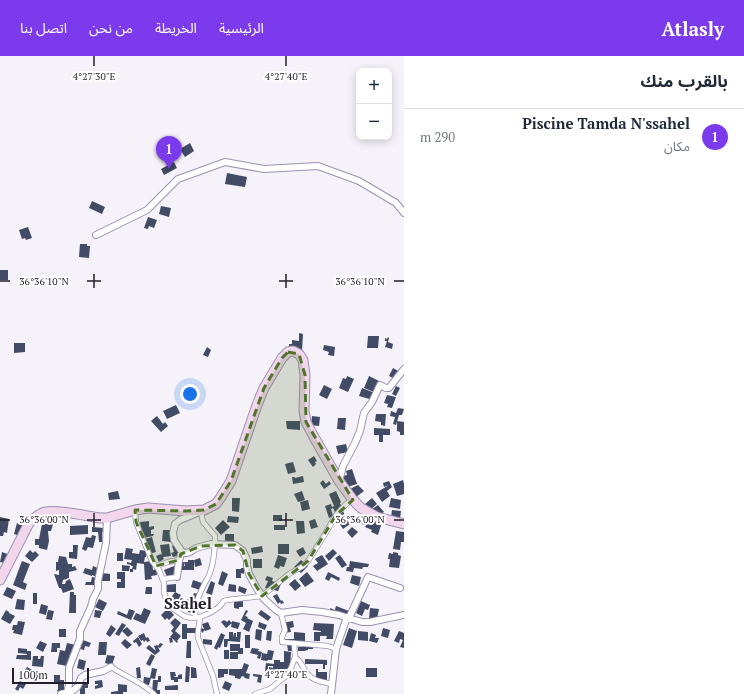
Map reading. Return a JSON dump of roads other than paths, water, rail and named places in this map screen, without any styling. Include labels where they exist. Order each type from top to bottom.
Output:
[{"type":"main road","points":[[0,580],[29,523],[44,512],[54,511],[107,518],[148,508],[203,511],[216,504],[231,481],[264,388],[282,358],[288,352],[293,351],[299,354],[303,360],[305,375],[304,411],[306,422],[339,481],[361,508],[377,517],[404,524]]},
{"type":"street","points":[[96,235],[147,210],[178,179],[224,162],[264,169],[318,166],[359,181],[396,203],[404,213]]},
{"type":"street","points":[[339,481],[343,466],[360,431],[364,413],[372,402],[380,385],[389,388],[404,369]]},
{"type":"street","points":[[135,510],[136,522],[152,561],[163,579],[164,592],[168,605],[184,616],[191,618],[210,612],[219,607],[224,601],[262,596],[308,561],[326,534],[336,515],[346,504],[353,500]]},
{"type":"street","points":[[182,552],[174,540],[173,532],[175,524],[180,520],[203,511],[203,522],[215,536],[215,544],[213,563],[195,609],[200,623],[198,638],[213,676],[217,694]]},
{"type":"street","points":[[67,693],[69,684],[69,668],[80,639],[80,631],[98,589],[98,581],[106,543],[107,518]]},
{"type":"street","points":[[182,552],[190,552],[201,546],[211,544],[235,545],[243,551],[247,560],[249,574],[264,599],[281,613],[302,610],[322,612],[362,622],[370,622],[403,614]]},
{"type":"street","points":[[163,579],[177,577],[179,560],[182,552]]},
{"type":"street","points":[[156,566],[179,560]]},
{"type":"street","points":[[331,694],[336,649],[348,618],[368,577],[400,588]]},
{"type":"street","points":[[281,613],[285,630],[282,637],[282,642],[328,646],[336,649]]},
{"type":"street","points":[[255,694],[270,689],[286,676],[295,657],[294,643]]},
{"type":"street","points":[[295,657],[300,661],[311,678],[332,684]]},
{"type":"street","points":[[61,694],[75,689],[81,678],[112,667],[121,674],[142,684],[154,694]]},
{"type":"place","name":"Piscine Tamda N'ssahel","points":[[169,169]]},
{"type":"district","name":"Ssaḥel","points":[[188,603]]}]
